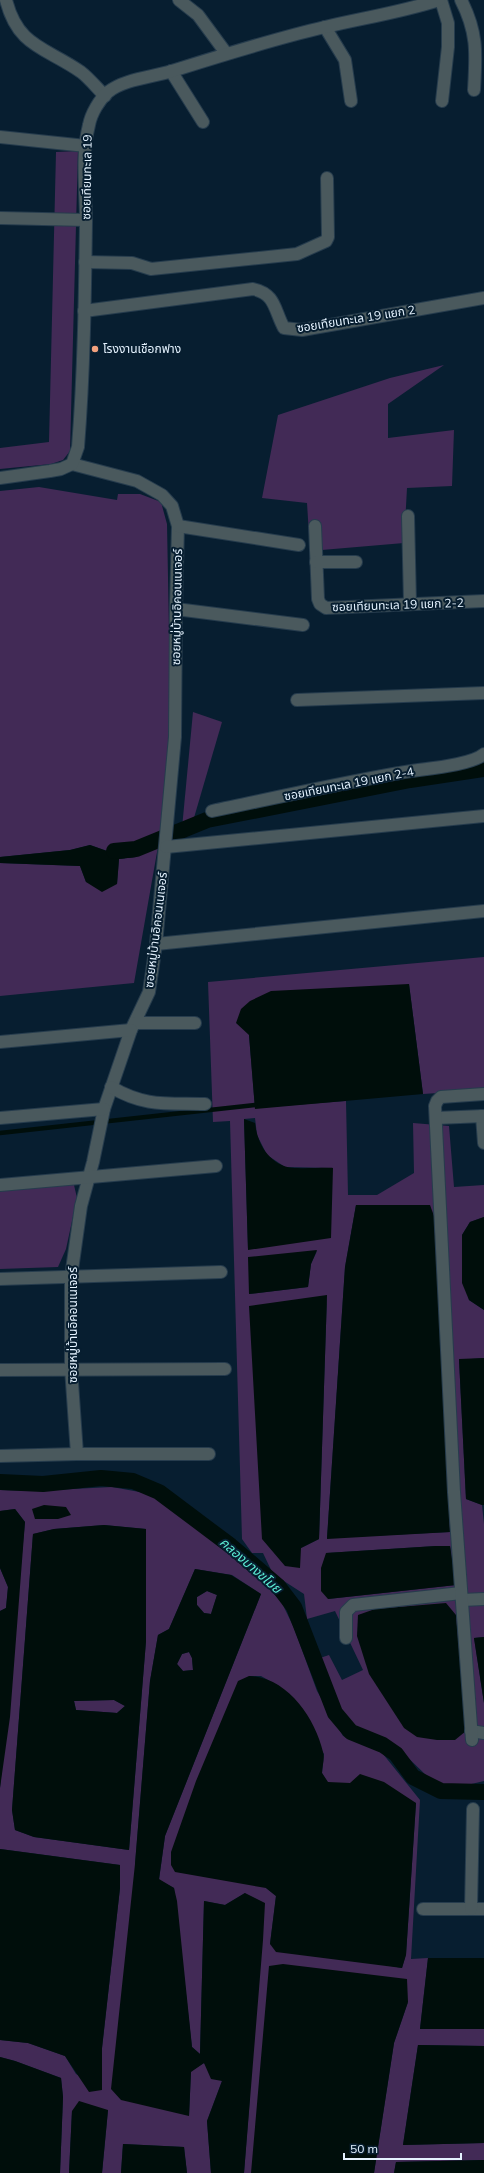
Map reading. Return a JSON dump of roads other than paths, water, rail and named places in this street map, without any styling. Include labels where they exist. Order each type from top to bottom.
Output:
[{"type":"street","points":[[6,0],[11,17],[25,38],[82,73],[104,96]]},
{"type":"street","points":[[179,0],[198,15],[226,53]]},
{"type":"street","points":[[440,0],[448,23],[448,47],[442,101]]},
{"type":"street","name":"ซอยเทียนทะเล 19","points":[[72,464],[78,447],[80,426],[86,220],[86,146],[89,124],[96,107],[104,96],[109,91],[126,83],[171,72],[226,53],[325,27],[420,6],[440,0]]},
{"type":"street","points":[[461,0],[474,30],[476,55],[474,90]]},
{"type":"street","points":[[325,27],[345,60],[351,101]]},
{"type":"street","points":[[171,72],[203,122]]},
{"type":"street","points":[[0,137],[86,146]]},
{"type":"street","points":[[85,262],[132,263],[151,268],[297,254],[326,241],[328,237],[327,178]]},
{"type":"street","points":[[0,218],[86,220]]},
{"type":"street","name":"ซอยเทียนทะเล 19 แยก 2","points":[[84,311],[253,289],[264,291],[274,302],[278,318],[284,328],[302,330],[484,298]]},
{"type":"street","points":[[0,478],[61,469],[72,464]]},
{"type":"street","name":"ซอยหมู่บ้านอิคอนเนเจอร์","points":[[72,464],[137,481],[162,495],[172,506],[178,526],[175,737],[156,944],[149,992],[133,1026],[111,1087],[104,1113],[82,1206],[71,1277],[71,1368],[77,1454]]},
{"type":"street","points":[[408,516],[410,604]]},
{"type":"street","points":[[178,526],[299,545]]},
{"type":"street","name":"ซอยเทียนทะเล 19 แยก 2-2","points":[[315,526],[318,598],[320,604],[326,608],[484,601]]},
{"type":"street","points":[[316,562],[356,562]]},
{"type":"street","points":[[176,609],[303,625]]},
{"type":"street","points":[[296,700],[484,694]]},
{"type":"street","name":"ซอยเทียนทะเล 19 แยก 2-4","points":[[212,811],[398,773],[459,763],[480,757],[484,754]]},
{"type":"street","points":[[166,847],[484,816]]},
{"type":"street","points":[[156,944],[484,912]]},
{"type":"street","points":[[0,1042],[133,1026],[195,1023]]},
{"type":"street","points":[[111,1087],[140,1101],[155,1103],[205,1104]]},
{"type":"street","points":[[484,1094],[441,1097],[435,1106],[454,1492],[471,1736],[484,1733]]},
{"type":"street","points":[[0,1118],[104,1113]]},
{"type":"street","points":[[436,1118],[483,1116],[484,1143]]},
{"type":"street","points":[[0,1185],[216,1166]]},
{"type":"street","points":[[0,1279],[221,1272]]},
{"type":"street","points":[[0,1370],[71,1368],[225,1369]]},
{"type":"street","points":[[0,1456],[77,1454],[209,1454]]},
{"type":"street","points":[[346,1638],[346,1612],[353,1605],[461,1597],[484,1599]]},
{"type":"street","points":[[471,1909],[473,1809]]},
{"type":"street","points":[[423,1909],[484,1909]]},
{"type":"waterway","points":[[114,851],[136,849],[207,820],[410,780],[484,769]]},
{"type":"waterway","points":[[0,1133],[255,1105]]},
{"type":"waterway","name":"คลองบางขโมย","points":[[0,1482],[43,1484],[101,1478],[133,1481],[159,1492],[231,1546],[278,1586],[294,1607],[335,1713],[351,1732],[383,1745],[396,1754],[413,1777],[441,1791],[484,1792]]},
{"type":"place","name":"โรงงานเชือกฟาง","points":[[95,349]]}]
